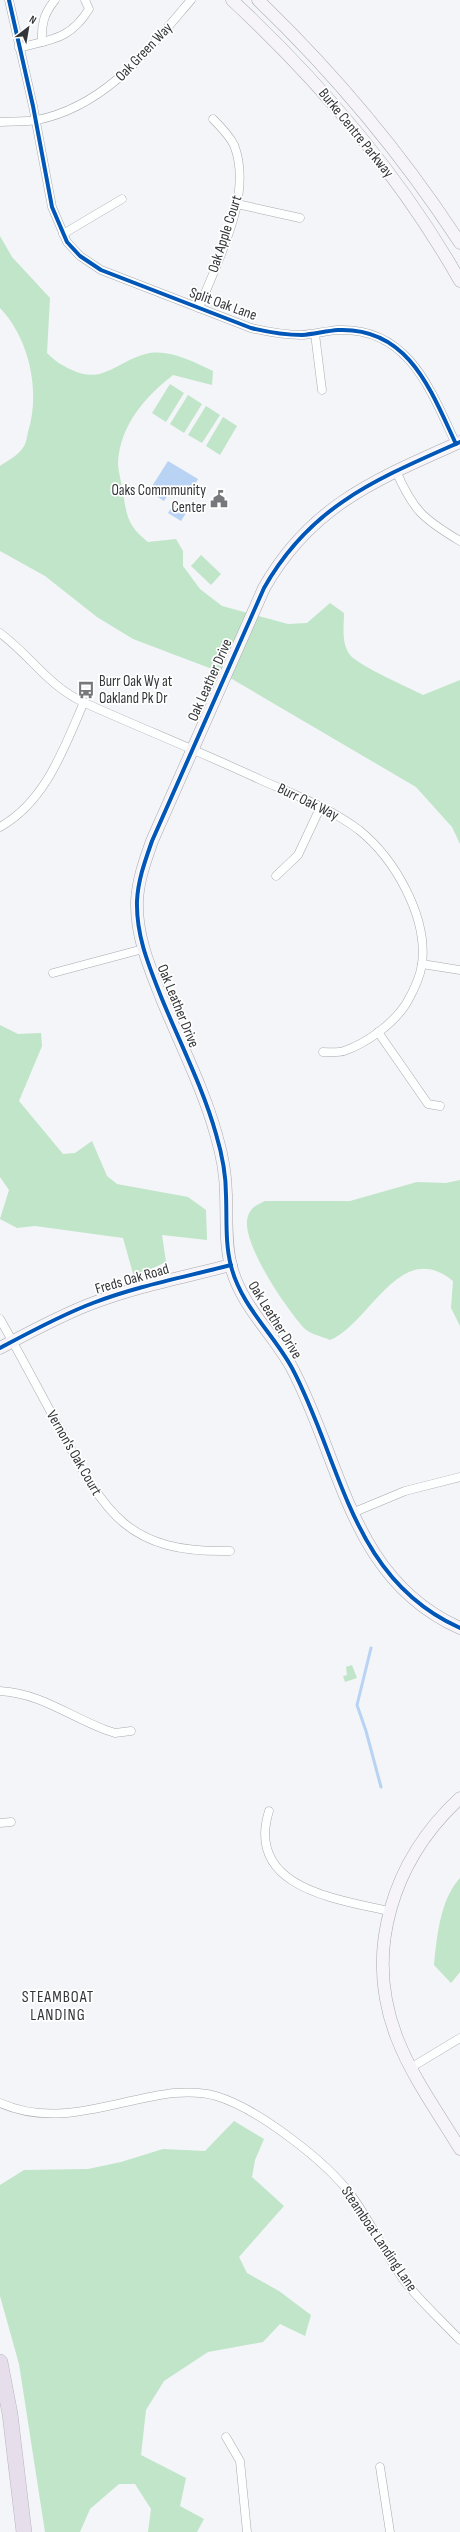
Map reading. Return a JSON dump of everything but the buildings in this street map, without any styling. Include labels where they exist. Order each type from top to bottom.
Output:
[{"type":"highway","points":[[0,2362],[10,2414],[24,2532]]},
{"type":"street","name":"Split Oak Lane","points":[[9,0],[36,120],[52,207],[62,234],[80,256],[101,270],[251,328],[272,332],[315,334],[338,330],[360,333],[382,339],[402,352],[415,365],[427,382],[458,443]]},
{"type":"street","points":[[42,42],[41,28],[44,17],[55,0]]},
{"type":"street","points":[[19,48],[65,36],[74,29],[89,9],[85,0]]},
{"type":"street","name":"Oak Green Way","points":[[0,122],[36,120],[74,108],[115,83],[138,60],[191,0]]},
{"type":"street","name":"Burke Centre Parkway","points":[[232,0],[265,30],[333,103],[419,212],[460,281]]},
{"type":"street","name":"Burke Centre Parkway","points":[[258,0],[334,77],[411,172],[460,243]]},
{"type":"street","points":[[333,103],[351,112],[397,171],[403,176],[411,172]]},
{"type":"street","name":"Oak Apple Court","points":[[199,308],[237,204],[240,180],[236,153],[228,135],[213,119]]},
{"type":"street","points":[[62,234],[122,199]]},
{"type":"street","points":[[237,204],[300,218]]},
{"type":"street","points":[[315,334],[322,390]]},
{"type":"street","name":"Oak Leather Drive","points":[[458,443],[396,471],[342,500],[308,530],[281,561],[264,588],[192,749],[142,869],[137,902],[143,949],[216,1133],[226,1193],[227,1236],[231,1265],[248,1306],[278,1346],[300,1384],[352,1513],[370,1549],[388,1574],[427,1610],[460,1628]]},
{"type":"street","points":[[396,471],[415,509],[428,520],[460,541]]},
{"type":"street","name":"Burr Oak Way","points":[[0,634],[13,643],[46,678],[84,702],[321,806],[360,831],[378,849],[394,870],[418,920],[422,948],[422,964],[411,994],[404,1007],[378,1032],[342,1052],[323,1052]]},
{"type":"street","points":[[0,827],[32,801],[48,780],[84,702]]},
{"type":"street","points":[[276,876],[293,862],[298,855],[321,806]]},
{"type":"street","points":[[53,973],[143,949]]},
{"type":"street","points":[[422,964],[460,970]]},
{"type":"street","points":[[378,1032],[428,1104],[440,1106]]},
{"type":"street","name":"Freds Oak Road","points":[[0,1348],[55,1318],[94,1302],[132,1290],[231,1265]]},
{"type":"street","name":"Vernon's Oak Court","points":[[0,1319],[88,1481],[111,1512],[138,1533],[161,1544],[186,1550],[230,1551]]},
{"type":"street","points":[[352,1513],[405,1491],[460,1478]]},
{"type":"street","points":[[0,1691],[28,1695],[50,1702],[115,1733],[131,1731]]},
{"type":"street","points":[[460,1798],[440,1817],[423,1839],[403,1873],[388,1912],[383,1959],[387,2005],[397,2039],[460,2150]]},
{"type":"street","points":[[270,1811],[265,1830],[269,1850],[286,1877],[298,1886],[318,1895],[388,1912]]},
{"type":"street","points":[[0,1823],[11,1822]]},
{"type":"street","points":[[412,2067],[460,2038]]},
{"type":"street","name":"Steamboat Landing Lane","points":[[0,2103],[33,2113],[59,2115],[175,2093],[196,2093],[227,2100],[292,2140],[327,2168],[352,2196],[392,2264],[407,2284],[460,2340]]},
{"type":"street","points":[[226,2437],[240,2461],[248,2532]]},
{"type":"street","points":[[380,2467],[390,2532]]},
{"type":"green space","points":[[0,236],[12,257],[50,298],[47,353],[61,365],[83,374],[93,375],[110,370],[136,357],[146,354],[163,353],[180,357],[213,371],[212,385],[173,375],[144,402],[129,424],[120,449],[118,463],[127,515],[132,526],[141,536],[148,542],[176,539],[183,551],[183,566],[200,589],[222,606],[288,624],[307,623],[330,603],[344,613],[345,645],[350,655],[363,665],[423,695],[460,680],[460,844],[452,827],[416,787],[220,672],[133,639],[97,617],[45,576],[0,551],[0,466],[22,449],[27,439],[32,416],[33,400],[30,366],[25,350],[10,320],[0,308]]},
{"type":"green space","points":[[170,384],[184,393],[166,422],[152,413]]},
{"type":"green space","points":[[188,395],[202,404],[184,433],[170,424]]},
{"type":"green space","points":[[206,406],[220,415],[202,443],[188,435]]},
{"type":"green space","points":[[223,417],[237,426],[220,455],[206,446]]},
{"type":"green space","points":[[201,555],[221,574],[211,585],[191,566]]},
{"type":"green space","points":[[0,1025],[18,1034],[41,1033],[42,1046],[19,1101],[63,1154],[75,1153],[92,1141],[107,1176],[117,1184],[188,1197],[206,1210],[207,1240],[162,1235],[166,1262],[134,1277],[123,1238],[35,1226],[17,1228],[0,1219],[9,1190],[0,1177]]},
{"type":"green space","points":[[460,1180],[460,1326],[451,1308],[453,1281],[434,1270],[417,1269],[401,1276],[387,1288],[345,1331],[330,1340],[314,1334],[305,1329],[297,1320],[277,1292],[258,1258],[251,1242],[247,1227],[249,1213],[257,1205],[265,1201],[350,1201],[417,1182],[446,1183]]},
{"type":"green space","points":[[352,1665],[357,1678],[345,1682],[343,1676],[347,1675],[346,1667]]},
{"type":"green space","points":[[460,1878],[460,1972],[451,1983],[434,1965],[438,1931],[444,1908],[453,1887]]},
{"type":"green space","points":[[234,2121],[264,2139],[255,2160],[252,2177],[284,2206],[239,2257],[247,2273],[279,2291],[311,2315],[305,2336],[280,2324],[263,2342],[208,2352],[164,2381],[146,2410],[141,2455],[186,2478],[180,2506],[204,2519],[197,2532],[148,2532],[151,2509],[135,2484],[119,2484],[90,2509],[80,2532],[45,2532],[19,2364],[0,2296],[0,2185],[24,2170],[88,2169],[121,2162],[163,2149],[205,2151]]},
{"type":"water","points":[[168,461],[198,479],[188,495],[173,486],[164,501],[149,491]]},
{"type":"water","points":[[176,500],[180,503],[176,509],[181,512],[184,505],[189,508],[181,521],[168,513]]},
{"type":"waterway","points":[[371,1648],[357,1705],[366,1731],[381,1787]]},
{"type":"cycle path","points":[[9,0],[33,106],[52,207],[67,242],[80,256],[101,270],[251,328],[295,335],[306,335],[338,330],[362,332],[383,339],[400,351],[414,366],[437,403],[456,444]]},
{"type":"cycle path","points":[[460,442],[401,469],[348,498],[325,515],[303,535],[283,559],[264,588],[152,841],[140,878],[137,901],[137,914],[141,939],[148,963],[198,1083],[211,1117],[218,1142],[225,1180],[229,1257],[242,1294],[292,1368],[309,1404],[338,1479],[354,1515],[372,1549],[394,1580],[423,1607],[460,1628]]},
{"type":"cycle path","points":[[0,1348],[57,1318],[110,1297],[231,1265]]},
{"type":"place","name":"Oaks Commmunity Center","points":[[219,499]]},
{"type":"place","name":"Burr Oak Wy at Oakland Pk Dr","points":[[86,690]]},
{"type":"district","name":"STEAMBOAT LANDING","points":[[58,2006]]}]
